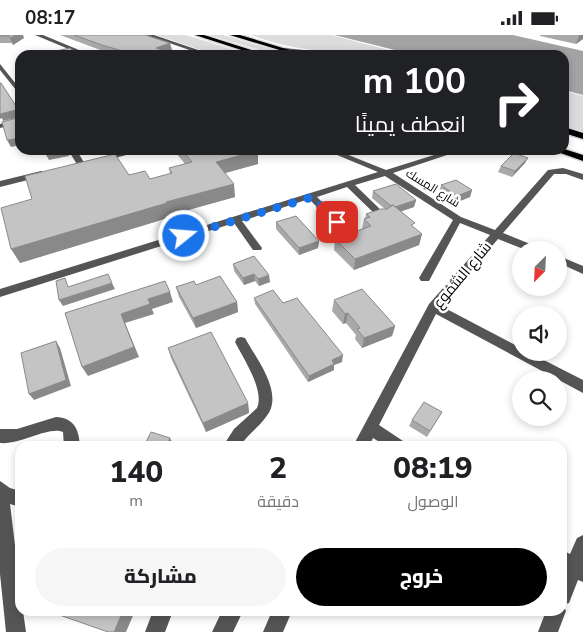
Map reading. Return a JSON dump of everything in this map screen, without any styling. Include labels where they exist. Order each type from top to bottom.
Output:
[{"type":"highway","points":[[198,35],[248,50]]},
{"type":"highway","points":[[237,35],[284,50]]},
{"type":"highway","points":[[569,132],[583,136]]},
{"type":"highway","points":[[569,150],[583,154]]},
{"type":"highway","points":[[569,153],[583,157]]},
{"type":"street","points":[[38,35],[76,50]]},
{"type":"street","points":[[149,35],[195,50]]},
{"type":"street","points":[[0,66],[15,86]]},
{"type":"street","points":[[0,126],[15,122]]},
{"type":"street","points":[[74,155],[76,166],[121,155]]},
{"type":"street","name":"شارع المِسك","points":[[342,155],[387,173],[458,219],[515,241]]},
{"type":"street","points":[[0,293],[442,155]]},
{"type":"street","name":"شارع الشُّمُوع","points":[[363,441],[433,307],[551,172],[556,170],[566,171],[583,177]]},
{"type":"street","points":[[0,184],[54,171]]},
{"type":"street","points":[[350,185],[382,216]]},
{"type":"street","points":[[312,197],[337,222]]},
{"type":"street","points":[[425,278],[458,219]]},
{"type":"street","points":[[236,220],[257,248]]},
{"type":"street","points":[[568,263],[583,270]]},
{"type":"street","points":[[433,307],[583,387]]},
{"type":"street","points":[[234,441],[238,434],[262,412],[266,403],[265,389],[241,342]]},
{"type":"street","points":[[0,436],[17,436],[54,423],[61,424],[70,431],[72,441]]},
{"type":"street","points":[[370,427],[391,441]]},
{"type":"street","points":[[0,489],[5,495],[15,498]]},
{"type":"street","points":[[0,494],[16,632]]},
{"type":"street","points":[[567,582],[583,544]]},
{"type":"street","points":[[155,632],[161,616]]},
{"type":"street","points":[[222,632],[230,616]]},
{"type":"street","points":[[273,632],[280,616]]},
{"type":"street","points":[[548,632],[554,616]]},
{"type":"shaded area","points":[[156,35],[186,35],[235,50],[201,50]]},
{"type":"shaded area","points":[[209,35],[223,35],[274,50],[259,50]]},
{"type":"shaded area","points":[[251,35],[331,35],[389,50],[308,50]]},
{"type":"shaded area","points":[[334,35],[513,35],[583,51],[583,95],[569,91],[569,50],[395,50]]},
{"type":"shaded area","points":[[569,92],[583,96],[583,132],[569,128]]},
{"type":"building","points":[[0,35],[16,35],[10,38],[9,36]]},
{"type":"building","points":[[74,35],[145,35],[170,43],[156,48],[162,50],[119,50]]},
{"type":"building","points":[[1,83],[15,104],[15,110],[0,114]]},
{"type":"building","points":[[15,119],[15,139],[7,140],[2,122]]},
{"type":"building","points":[[111,155],[116,155],[129,175],[145,171],[150,179],[172,173],[169,168],[192,162],[186,155],[242,155],[216,162],[234,184],[166,202],[11,249],[1,208],[32,199],[25,176]]},
{"type":"building","points":[[512,155],[528,158],[515,171],[501,166]]},
{"type":"building","points":[[456,180],[472,190],[457,196],[441,185]]},
{"type":"building","points":[[396,184],[416,200],[395,207],[391,206],[373,191]]},
{"type":"building","points":[[393,205],[415,223],[411,225],[422,234],[355,259],[335,239],[371,226],[364,219],[370,217],[366,214],[387,209]]},
{"type":"building","points":[[296,216],[319,241],[299,248],[276,222]]},
{"type":"building","points":[[254,256],[269,275],[258,279],[254,274],[243,278],[233,264]]},
{"type":"building","points":[[108,274],[112,283],[59,300],[56,281],[65,278],[68,287]]},
{"type":"building","points":[[220,276],[237,302],[193,318],[176,287],[194,281],[196,285]]},
{"type":"building","points":[[165,281],[170,292],[148,299],[150,304],[121,314],[134,347],[82,367],[65,313]]},
{"type":"building","points":[[362,289],[395,326],[364,338],[357,329],[360,328],[334,300]]},
{"type":"building","points":[[273,290],[283,303],[297,298],[343,355],[332,360],[334,364],[309,376],[254,298]]},
{"type":"building","points":[[211,332],[248,403],[203,423],[168,348]]},
{"type":"building","points":[[56,341],[66,380],[29,394],[21,353]]},
{"type":"building","points":[[424,402],[442,412],[430,431],[412,420]]},
{"type":"building","points":[[151,432],[170,438],[168,441],[146,441]]},
{"type":"building","points":[[62,616],[121,616],[114,632],[108,632]]},
{"type":"route","points":[[184,236],[312,197],[337,222]]}]
